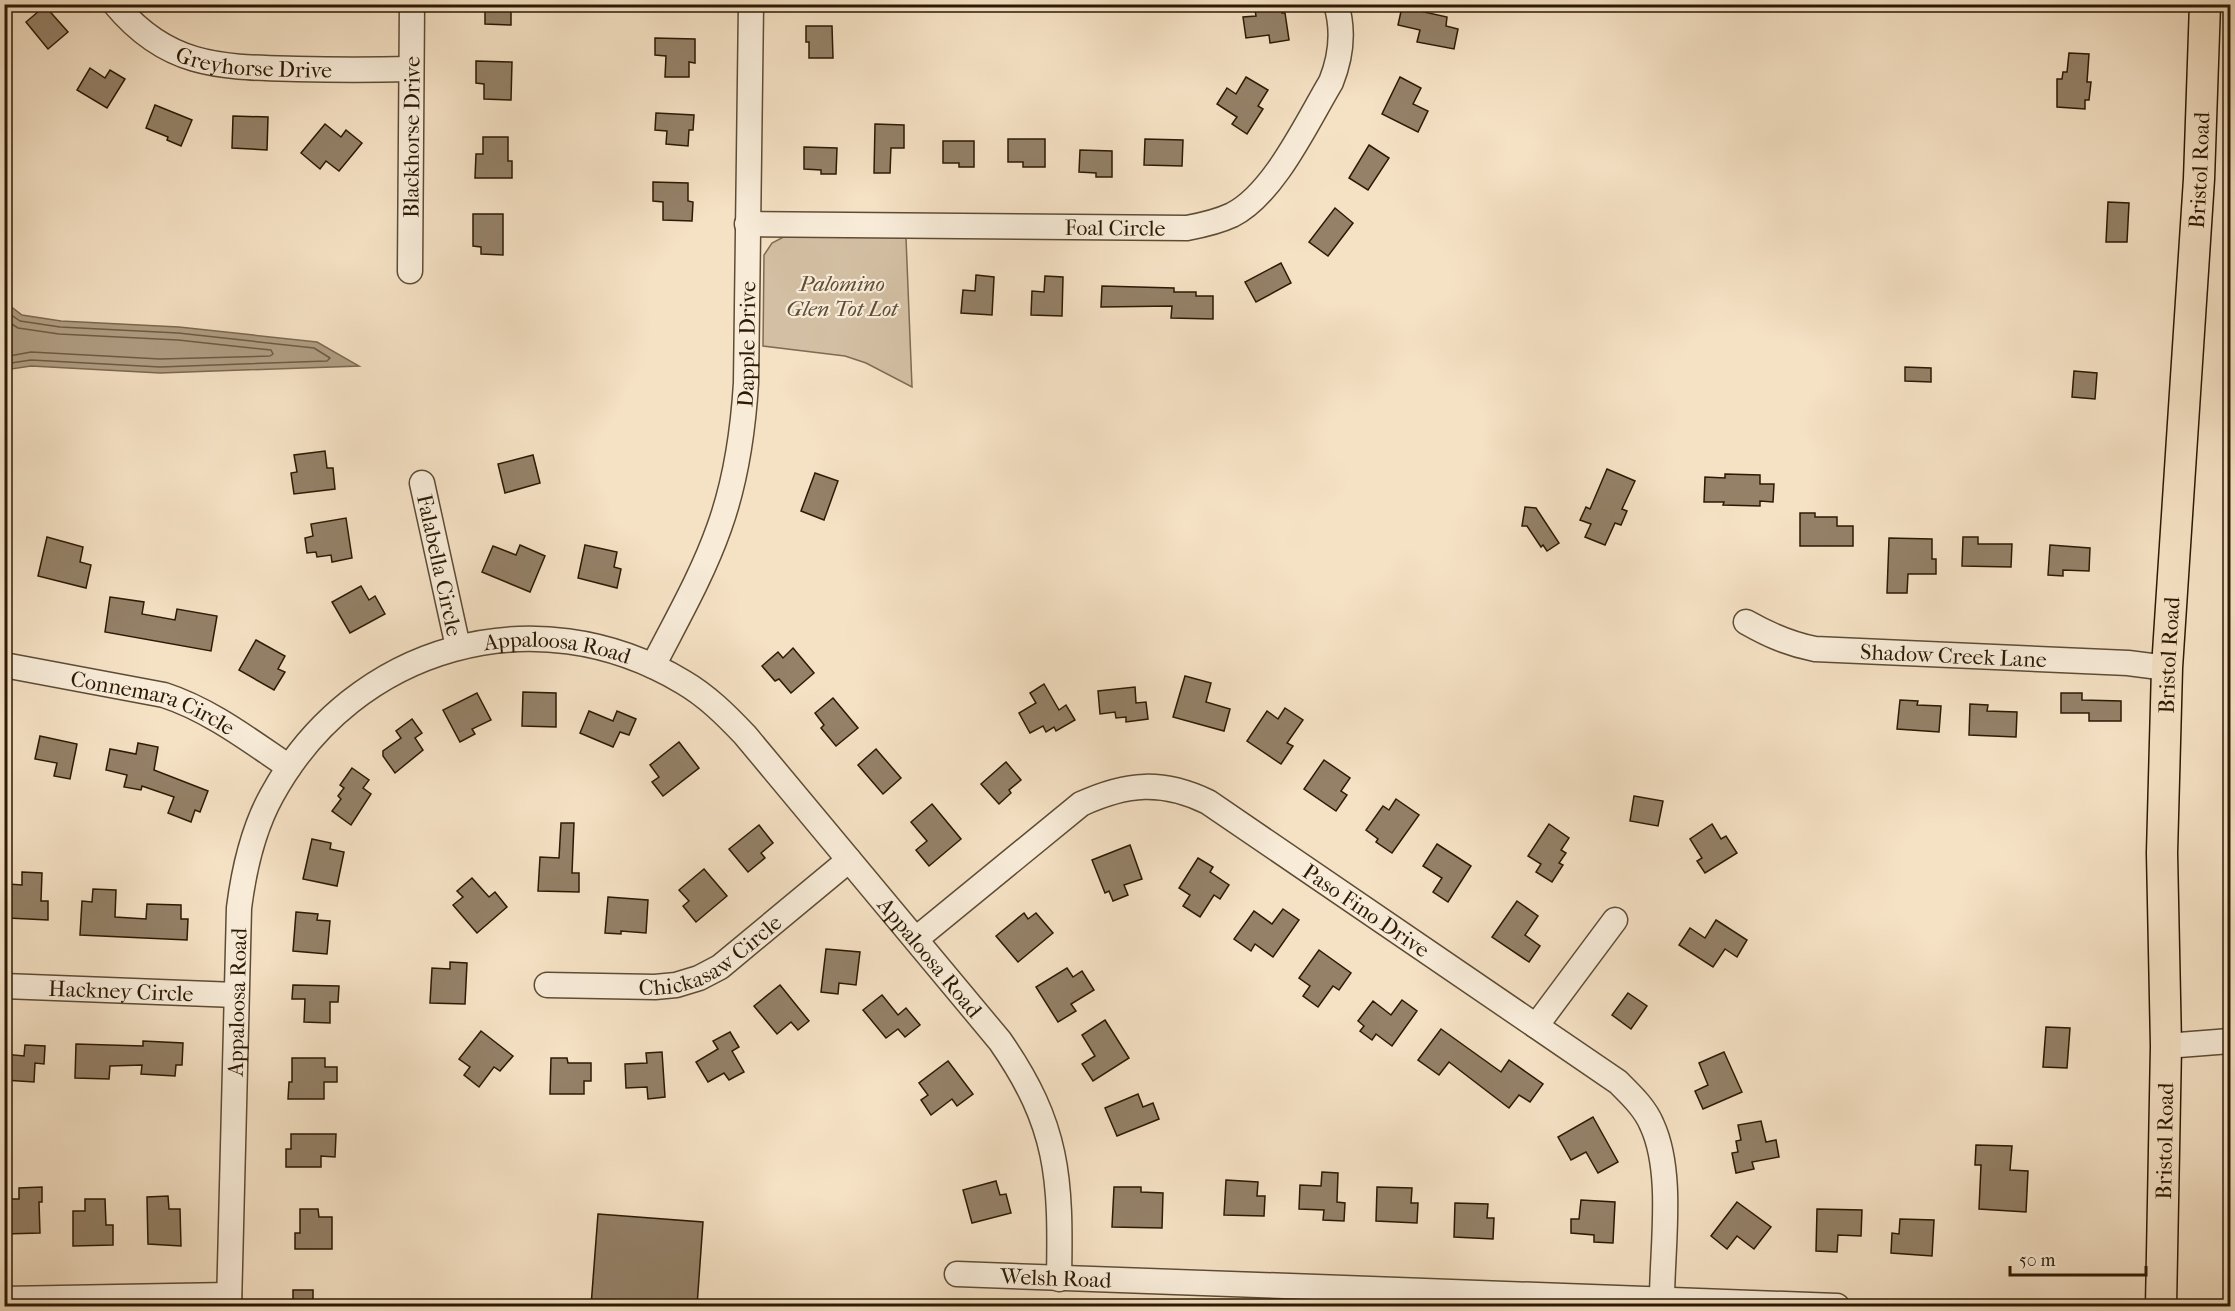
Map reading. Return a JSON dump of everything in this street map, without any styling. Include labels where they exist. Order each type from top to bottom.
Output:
[{"type":"main road","name":"Bristol Road","points":[[2162,1306],[2166,1046],[2162,853],[2167,668],[2199,179],[2205,4]]},
{"type":"street","name":"Greyhorse Drive","points":[[115,4],[143,32],[163,45],[185,56],[208,63],[232,68],[411,69]]},
{"type":"street","name":"Blackhorse Drive","points":[[410,271],[412,4]]},
{"type":"street","name":"Dapple Drive","points":[[653,666],[709,555],[728,501],[741,439],[746,383],[751,4]]},
{"type":"street","name":"Foal Circle","points":[[747,224],[1187,228],[1211,223],[1233,214],[1265,189],[1331,82],[1341,45],[1336,4]]},
{"type":"street","name":"Falabella Circle","points":[[422,483],[458,647]]},
{"type":"street","name":"Shadow Creek Lane","points":[[1746,622],[1774,638],[1815,649],[2128,663],[2167,668]]},
{"type":"street","name":"Appaloosa Road","points":[[229,1301],[239,908],[251,846],[271,795],[289,767],[320,728],[366,688],[402,667],[458,647],[480,642],[521,638],[569,641],[629,656],[653,666],[700,694],[746,735],[1000,1041],[1017,1066],[1041,1111],[1053,1151],[1059,1192],[1059,1279]]},
{"type":"street","name":"Connemara Circle","points":[[4,665],[164,695],[182,701],[204,711],[289,767]]},
{"type":"street","name":"Paso Fino Drive","points":[[916,939],[1081,804],[1105,793],[1131,786],[1166,787],[1192,794],[1208,802],[1618,1082],[1637,1101],[1652,1124],[1661,1149],[1665,1175],[1662,1300]]},
{"type":"street","name":"Chickasaw Circle","points":[[547,985],[655,987],[676,985],[699,978],[720,967],[849,860]]},
{"type":"street","points":[[1536,1026],[1615,920]]},
{"type":"street","name":"Hackney Circle","points":[[4,986],[236,995]]},
{"type":"street","points":[[2166,1046],[2230,1041]]},
{"type":"street","name":"Welsh Road","points":[[957,1274],[1837,1306]]},
{"type":"street","points":[[4,1299],[229,1301]]},
{"type":"green space","name":"Palomino Glen Tot Lot","points":[[791,233],[906,238],[912,387],[866,363],[845,356],[763,346],[764,255],[772,243]]},
{"type":"water","points":[[5,302],[22,315],[61,321],[179,327],[317,342],[359,366],[160,373],[31,366],[5,370]]},
{"type":"building","points":[[485,4],[511,4],[511,25],[485,24]]},
{"type":"building","points":[[1254,4],[1280,4],[1282,13],[1285,13],[1289,40],[1270,43],[1269,35],[1246,38],[1243,17],[1256,16]]},
{"type":"building","points":[[45,6],[68,32],[48,49],[26,22]]},
{"type":"building","points":[[1402,7],[1447,17],[1446,26],[1458,29],[1454,49],[1417,42],[1420,30],[1398,25]]},
{"type":"building","points":[[806,26],[832,26],[833,58],[809,58]]},
{"type":"building","points":[[655,38],[695,39],[695,63],[689,62],[689,77],[665,77],[666,56],[655,55]]},
{"type":"building","points":[[2069,53],[2089,54],[2087,82],[2091,82],[2089,100],[2085,100],[2085,109],[2057,107],[2057,79],[2062,79],[2063,72],[2067,72]]},
{"type":"building","points":[[476,61],[512,62],[511,100],[484,99],[484,84],[476,83]]},
{"type":"building","points":[[90,68],[105,78],[110,70],[125,79],[107,108],[77,90]]},
{"type":"building","points":[[1246,77],[1268,90],[1258,106],[1263,109],[1247,134],[1232,124],[1237,117],[1217,104],[1227,88],[1236,94]]},
{"type":"building","points":[[1400,77],[1421,88],[1413,104],[1428,111],[1418,132],[1382,114]]},
{"type":"building","points":[[155,105],[192,120],[181,146],[167,140],[168,137],[146,128]]},
{"type":"building","points":[[656,113],[694,115],[693,130],[689,130],[688,146],[666,144],[667,131],[655,130]]},
{"type":"building","points":[[233,116],[268,117],[267,150],[232,148]]},
{"type":"building","points":[[325,124],[341,137],[346,130],[362,143],[339,171],[326,161],[320,169],[301,153]]},
{"type":"building","points":[[875,124],[904,125],[904,148],[891,148],[890,173],[874,173]]},
{"type":"building","points":[[483,137],[508,137],[508,161],[512,161],[512,178],[475,178],[476,154],[483,154]]},
{"type":"building","points":[[1008,139],[1045,139],[1045,167],[1023,167],[1023,162],[1008,162]]},
{"type":"building","points":[[1145,139],[1183,140],[1182,166],[1144,165]]},
{"type":"building","points":[[943,141],[974,141],[974,167],[959,167],[959,163],[943,163]]},
{"type":"building","points":[[1369,145],[1389,158],[1368,190],[1349,178]]},
{"type":"building","points":[[804,147],[837,148],[836,174],[821,174],[821,170],[804,169]]},
{"type":"building","points":[[1080,150],[1112,151],[1112,177],[1096,177],[1096,173],[1079,172]]},
{"type":"building","points":[[653,182],[688,183],[688,201],[693,202],[692,221],[663,220],[663,202],[653,201]]},
{"type":"building","points":[[2108,202],[2129,203],[2127,242],[2106,242]]},
{"type":"building","points":[[1335,208],[1353,223],[1328,256],[1309,242]]},
{"type":"building","points":[[473,214],[503,214],[503,255],[481,254],[481,247],[473,246]]},
{"type":"building","points":[[1281,263],[1291,283],[1256,302],[1245,282]]},
{"type":"building","points":[[976,275],[994,277],[992,315],[961,313],[963,290],[975,291]]},
{"type":"building","points":[[1045,276],[1063,277],[1062,316],[1031,315],[1032,291],[1044,292]]},
{"type":"building","points":[[1102,286],[1174,288],[1174,292],[1196,292],[1196,296],[1213,296],[1213,319],[1171,318],[1172,306],[1101,307]]},
{"type":"building","points":[[1905,367],[1931,368],[1931,382],[1905,381]]},
{"type":"building","points":[[2074,371],[2097,373],[2095,399],[2072,397]]},
{"type":"building","points":[[325,451],[327,468],[333,468],[335,489],[294,494],[291,473],[297,472],[294,455]]},
{"type":"building","points":[[533,455],[540,483],[505,493],[498,464]]},
{"type":"building","points":[[1607,469],[1635,481],[1622,509],[1627,511],[1621,525],[1615,523],[1605,545],[1585,537],[1591,524],[1580,520],[1586,507],[1590,509]]},
{"type":"building","points":[[815,473],[838,481],[824,520],[801,511]]},
{"type":"building","points":[[1725,474],[1760,475],[1760,484],[1774,484],[1773,502],[1760,501],[1760,506],[1704,502],[1705,477],[1725,478]]},
{"type":"building","points":[[1525,507],[1536,508],[1559,543],[1547,551],[1543,545],[1541,547],[1527,526],[1522,526]]},
{"type":"building","points":[[1800,513],[1815,513],[1815,517],[1837,517],[1837,526],[1853,526],[1853,546],[1800,546]]},
{"type":"building","points":[[346,518],[352,558],[332,562],[331,555],[317,557],[316,552],[307,553],[305,538],[313,536],[311,524]]},
{"type":"building","points":[[47,537],[83,547],[80,562],[91,565],[86,588],[38,576]]},
{"type":"building","points":[[1963,537],[1978,537],[1978,544],[2012,544],[2011,567],[1962,566]]},
{"type":"building","points":[[1889,538],[1932,539],[1932,559],[1936,559],[1936,574],[1908,574],[1907,593],[1887,593]]},
{"type":"building","points":[[520,545],[545,556],[530,592],[482,572],[493,546],[516,555]]},
{"type":"building","points":[[585,545],[617,552],[614,567],[621,569],[617,588],[578,578]]},
{"type":"building","points":[[2050,545],[2090,548],[2089,571],[2063,570],[2063,576],[2048,575]]},
{"type":"building","points":[[361,586],[369,600],[375,596],[385,614],[350,633],[332,602]]},
{"type":"building","points":[[110,597],[144,602],[142,614],[175,620],[177,609],[217,616],[211,651],[105,632]]},
{"type":"building","points":[[256,640],[285,656],[278,669],[285,672],[274,690],[239,670]]},
{"type":"building","points":[[793,648],[814,673],[791,693],[779,679],[775,681],[762,666],[778,652],[783,658]]},
{"type":"building","points":[[1185,676],[1211,683],[1206,702],[1230,709],[1224,731],[1173,717]]},
{"type":"building","points":[[1044,684],[1059,710],[1066,705],[1075,720],[1056,731],[1054,727],[1046,732],[1043,726],[1030,733],[1019,713],[1036,703],[1030,693]]},
{"type":"building","points":[[1135,687],[1136,703],[1146,702],[1148,719],[1126,722],[1126,717],[1116,718],[1115,712],[1100,714],[1098,691]]},
{"type":"building","points":[[523,692],[556,693],[556,727],[522,726]]},
{"type":"building","points":[[477,693],[491,720],[472,729],[475,734],[460,742],[443,710]]},
{"type":"building","points":[[2061,693],[2082,693],[2082,700],[2121,701],[2121,721],[2089,721],[2089,713],[2061,713]]},
{"type":"building","points":[[833,698],[858,728],[836,746],[821,728],[824,725],[815,713]]},
{"type":"building","points":[[1900,700],[1918,701],[1917,705],[1941,706],[1939,732],[1897,729]]},
{"type":"building","points":[[1970,704],[1988,705],[1987,711],[2017,712],[2016,737],[1969,735]]},
{"type":"building","points":[[1285,708],[1303,720],[1287,743],[1293,746],[1281,764],[1247,741],[1267,711],[1278,719]]},
{"type":"building","points":[[589,711],[613,721],[617,711],[636,719],[629,735],[620,732],[613,747],[580,733]]},
{"type":"building","points":[[412,719],[422,733],[415,738],[423,750],[395,773],[383,756],[383,751],[401,738],[396,731]]},
{"type":"building","points":[[40,736],[77,744],[70,779],[54,776],[57,763],[35,759]]},
{"type":"building","points":[[679,742],[699,768],[663,796],[652,782],[659,777],[650,765]]},
{"type":"building","points":[[138,743],[158,747],[154,770],[208,791],[200,812],[195,810],[191,822],[168,813],[174,797],[142,786],[141,790],[124,787],[127,775],[106,770],[110,749],[136,754]]},
{"type":"building","points":[[876,749],[901,778],[883,794],[858,765]]},
{"type":"building","points":[[1324,760],[1350,778],[1341,791],[1347,795],[1336,811],[1304,789]]},
{"type":"building","points":[[1006,762],[1021,780],[1009,790],[1011,793],[999,804],[981,784]]},
{"type":"building","points":[[352,768],[369,780],[363,788],[371,794],[351,825],[332,811],[341,799],[338,796],[344,788],[340,785]]},
{"type":"building","points":[[1634,796],[1663,801],[1658,826],[1630,821]]},
{"type":"building","points":[[1396,799],[1419,815],[1392,853],[1376,842],[1378,839],[1366,830],[1383,806],[1389,810]]},
{"type":"building","points":[[932,804],[961,839],[929,866],[916,850],[927,841],[911,822]]},
{"type":"building","points":[[561,823],[574,823],[572,873],[579,873],[579,892],[538,891],[540,857],[559,858]]},
{"type":"building","points":[[1549,824],[1569,838],[1561,850],[1566,853],[1559,863],[1563,865],[1552,882],[1536,872],[1541,864],[1528,856]]},
{"type":"building","points":[[1712,824],[1721,839],[1726,836],[1737,853],[1705,873],[1697,861],[1702,858],[1690,839]]},
{"type":"building","points":[[759,825],[773,843],[761,853],[765,858],[748,872],[729,849]]},
{"type":"building","points":[[312,839],[331,843],[330,849],[344,852],[337,886],[303,879]]},
{"type":"building","points":[[1437,844],[1471,866],[1448,902],[1433,892],[1442,878],[1423,866]]},
{"type":"building","points":[[1130,845],[1142,879],[1124,885],[1128,895],[1113,901],[1109,891],[1105,893],[1092,860]]},
{"type":"building","points":[[1198,858],[1213,867],[1210,872],[1229,885],[1220,899],[1214,895],[1200,917],[1183,906],[1190,895],[1179,888]]},
{"type":"building","points":[[704,869],[727,896],[696,922],[683,906],[689,901],[679,890]]},
{"type":"building","points":[[22,872],[42,873],[41,901],[48,901],[48,920],[8,918],[9,884],[22,885]]},
{"type":"building","points":[[472,878],[489,897],[495,892],[507,907],[477,933],[453,905],[463,897],[457,891]]},
{"type":"building","points":[[93,889],[116,890],[115,917],[146,919],[147,904],[181,905],[181,919],[188,919],[187,940],[80,935],[82,901],[92,902]]},
{"type":"building","points":[[608,897],[648,900],[646,933],[621,931],[621,934],[605,933]]},
{"type":"building","points":[[1517,901],[1538,916],[1525,935],[1540,946],[1529,962],[1492,937]]},
{"type":"building","points":[[1283,909],[1299,920],[1273,957],[1255,944],[1251,951],[1234,939],[1254,911],[1272,924]]},
{"type":"building","points":[[296,912],[318,914],[317,920],[330,921],[327,954],[293,951]]},
{"type":"building","points":[[1024,913],[1028,919],[1036,913],[1053,933],[1018,962],[996,936]]},
{"type":"building","points":[[1716,920],[1747,940],[1737,957],[1725,949],[1713,967],[1679,945],[1690,928],[1705,938]]},
{"type":"building","points":[[826,949],[860,952],[856,985],[839,983],[838,994],[821,992]]},
{"type":"building","points":[[1319,950],[1351,973],[1339,990],[1333,986],[1318,1007],[1303,996],[1310,986],[1299,978]]},
{"type":"building","points":[[450,962],[467,963],[465,1004],[430,1003],[432,968],[450,969]]},
{"type":"building","points":[[1067,968],[1073,977],[1082,971],[1094,990],[1071,1004],[1076,1011],[1058,1022],[1036,987]]},
{"type":"building","points":[[293,985],[339,986],[338,1002],[330,1002],[330,1023],[304,1022],[305,999],[292,999]]},
{"type":"building","points":[[780,985],[809,1021],[798,1030],[791,1022],[777,1034],[754,1006]]},
{"type":"building","points":[[1628,993],[1647,1006],[1631,1029],[1612,1015]]},
{"type":"building","points":[[882,995],[898,1015],[906,1008],[920,1025],[905,1037],[898,1029],[886,1038],[863,1010]]},
{"type":"building","points":[[1402,1000],[1417,1011],[1392,1046],[1376,1034],[1372,1040],[1360,1031],[1364,1026],[1358,1021],[1373,1001],[1391,1015]]},
{"type":"building","points":[[1105,1020],[1129,1058],[1093,1081],[1082,1064],[1095,1056],[1082,1035]]},
{"type":"building","points":[[2046,1027],[2070,1028],[2067,1068],[2043,1067]]},
{"type":"building","points":[[1441,1029],[1501,1072],[1509,1060],[1543,1084],[1530,1102],[1519,1095],[1509,1108],[1449,1062],[1439,1075],[1418,1060]]},
{"type":"building","points":[[481,1031],[513,1056],[500,1071],[494,1067],[479,1087],[464,1075],[470,1067],[459,1059]]},
{"type":"building","points":[[730,1032],[739,1047],[732,1051],[744,1072],[729,1080],[724,1073],[708,1082],[696,1062],[718,1049],[713,1041]]},
{"type":"building","points":[[143,1041],[183,1043],[182,1065],[176,1065],[175,1076],[141,1074],[142,1065],[110,1066],[109,1079],[75,1078],[76,1044],[143,1046]]},
{"type":"building","points":[[25,1045],[45,1046],[44,1064],[35,1063],[34,1082],[4,1080],[4,1054],[24,1056]]},
{"type":"building","points":[[662,1052],[665,1097],[648,1099],[647,1087],[626,1088],[625,1064],[647,1063],[646,1053]]},
{"type":"building","points":[[1724,1052],[1742,1092],[1703,1109],[1695,1091],[1708,1085],[1699,1063]]},
{"type":"building","points":[[292,1058],[325,1058],[325,1067],[337,1067],[337,1082],[324,1082],[324,1099],[288,1099],[289,1082],[292,1082]]},
{"type":"building","points":[[551,1058],[567,1058],[568,1063],[591,1063],[591,1081],[584,1081],[584,1094],[550,1094]]},
{"type":"building","points":[[948,1061],[973,1094],[957,1106],[952,1099],[931,1115],[921,1100],[928,1095],[919,1083]]},
{"type":"building","points":[[1138,1094],[1143,1107],[1153,1103],[1159,1119],[1117,1136],[1105,1108]]},
{"type":"building","points":[[1593,1117],[1618,1162],[1598,1173],[1586,1152],[1571,1160],[1558,1137]]},
{"type":"building","points":[[1761,1121],[1766,1142],[1776,1140],[1779,1157],[1752,1162],[1754,1169],[1736,1173],[1732,1153],[1738,1152],[1736,1141],[1741,1140],[1738,1125]]},
{"type":"building","points":[[291,1134],[336,1134],[335,1157],[321,1156],[321,1167],[286,1167],[286,1149],[291,1149]]},
{"type":"building","points":[[1976,1145],[2012,1146],[2010,1170],[2028,1171],[2026,1212],[1979,1209],[1981,1165],[1975,1165]]},
{"type":"building","points":[[1322,1172],[1338,1173],[1337,1202],[1345,1203],[1344,1221],[1323,1220],[1324,1210],[1299,1209],[1300,1185],[1321,1186]]},
{"type":"building","points":[[1226,1180],[1258,1182],[1257,1196],[1265,1196],[1264,1216],[1224,1215]]},
{"type":"building","points":[[996,1181],[1000,1195],[1006,1194],[1011,1213],[972,1223],[963,1190]]},
{"type":"building","points":[[42,1187],[42,1202],[39,1202],[40,1233],[4,1234],[4,1199],[19,1199],[19,1188]]},
{"type":"building","points":[[1114,1187],[1141,1187],[1141,1192],[1163,1193],[1162,1228],[1112,1227]]},
{"type":"building","points":[[1377,1187],[1412,1188],[1411,1203],[1418,1203],[1417,1223],[1376,1221]]},
{"type":"building","points":[[168,1196],[169,1209],[180,1209],[181,1246],[148,1244],[147,1197]]},
{"type":"building","points":[[85,1199],[105,1199],[106,1225],[113,1225],[113,1245],[73,1246],[73,1211],[85,1211]]},
{"type":"building","points":[[1581,1200],[1615,1202],[1613,1243],[1594,1242],[1594,1235],[1571,1233],[1571,1219],[1579,1219]]},
{"type":"building","points":[[1737,1202],[1771,1227],[1754,1249],[1737,1236],[1727,1249],[1711,1236]]},
{"type":"building","points":[[1455,1203],[1488,1204],[1487,1218],[1494,1218],[1493,1239],[1454,1237]]},
{"type":"building","points":[[300,1209],[318,1209],[319,1217],[332,1217],[332,1249],[295,1249],[295,1233],[300,1233]]},
{"type":"building","points":[[1817,1209],[1862,1210],[1861,1236],[1838,1235],[1837,1252],[1816,1251]]},
{"type":"building","points":[[598,1214],[703,1222],[697,1306],[591,1306]]},
{"type":"building","points":[[1900,1219],[1934,1220],[1932,1256],[1891,1253],[1892,1233],[1899,1234]]},
{"type":"building","points":[[293,1290],[313,1290],[313,1306],[293,1306]]}]
